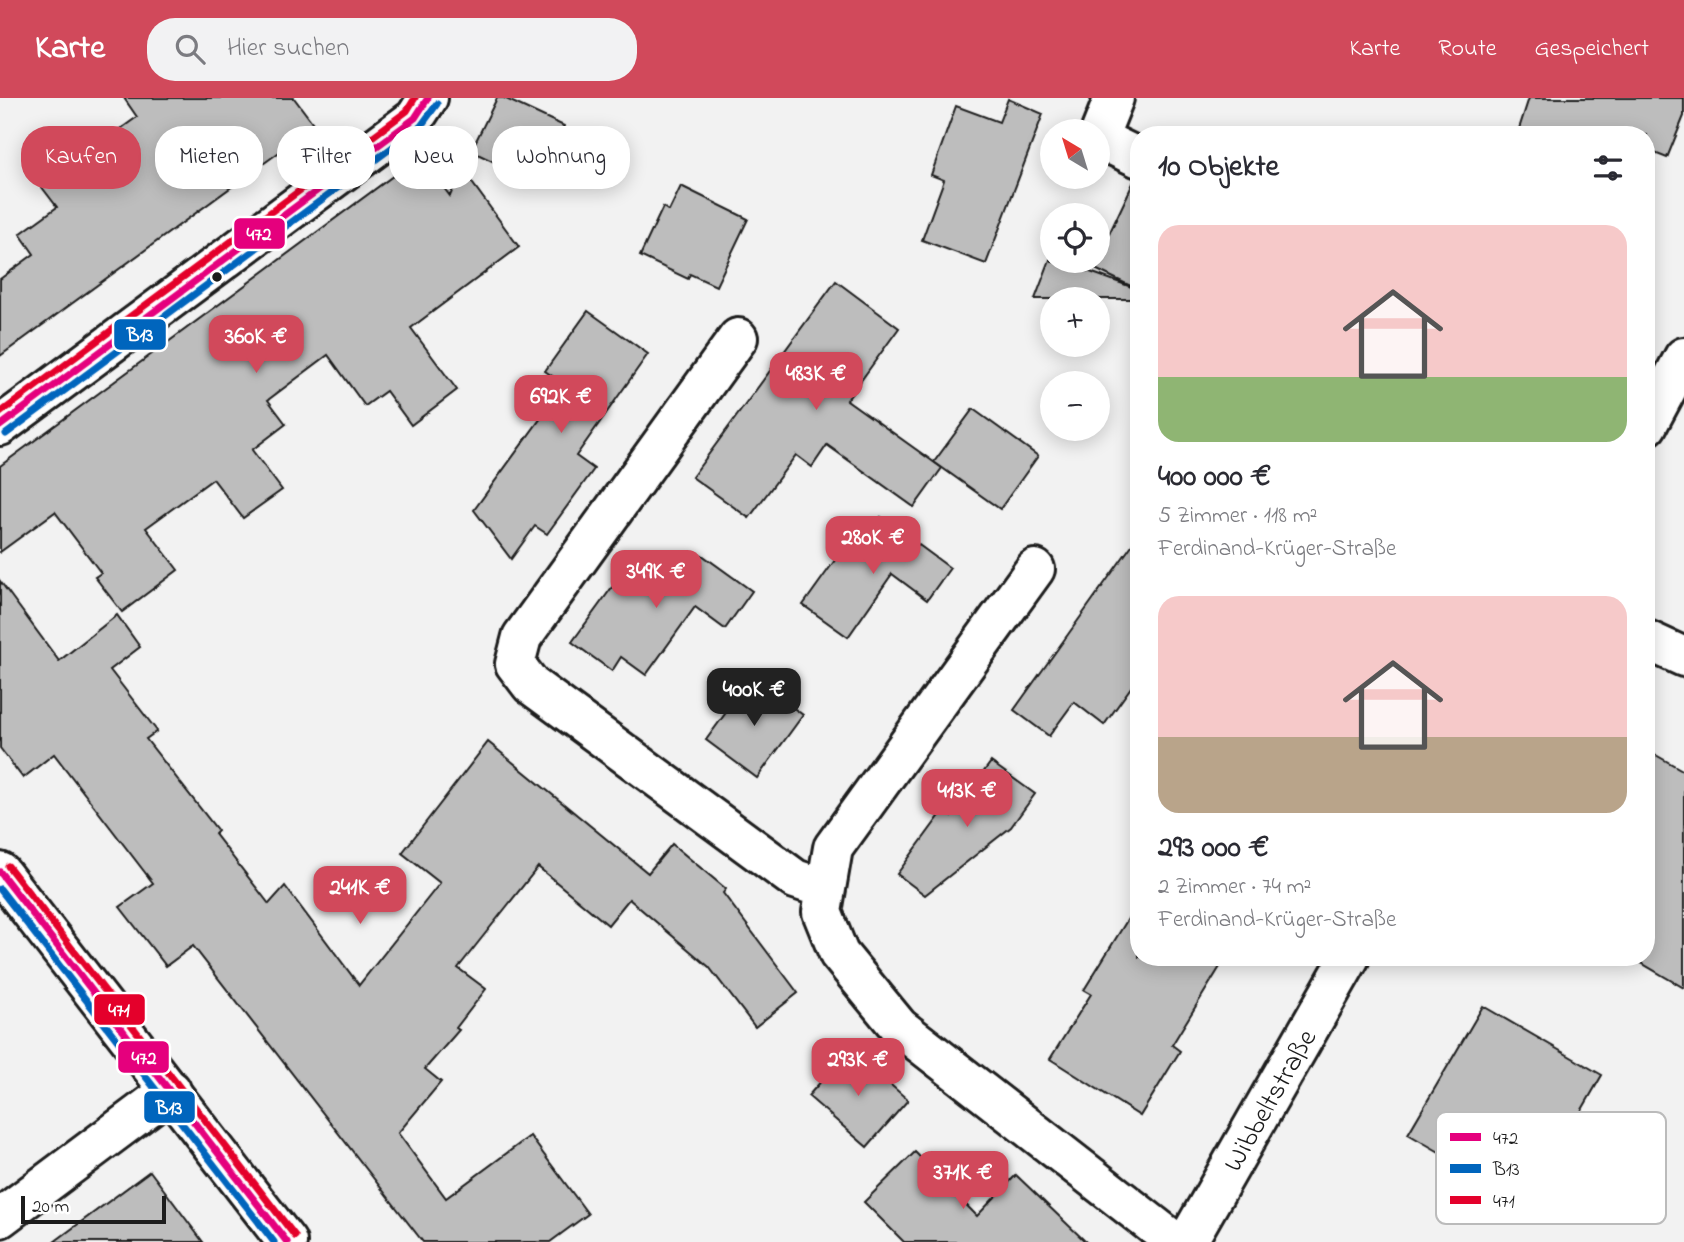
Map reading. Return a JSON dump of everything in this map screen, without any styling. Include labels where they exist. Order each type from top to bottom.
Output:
[{"type":"street","points":[[0,426],[415,118],[428,98]]},
{"type":"street","points":[[1114,98],[1098,138],[1130,154]]},
{"type":"street","points":[[738,338],[522,637],[515,664],[531,685],[796,878],[825,889]]},
{"type":"street","points":[[1655,403],[1684,357]]},
{"type":"street","points":[[1035,569],[833,848],[822,912],[839,954],[899,1027],[1175,1242]]},
{"type":"street","points":[[1655,644],[1684,657]]},
{"type":"street","points":[[0,872],[287,1242]]},
{"type":"street","name":"Wibbeltstraße","points":[[1187,1242],[1345,966]]},
{"type":"street","points":[[0,1218],[171,1090]]},
{"type":"building","points":[[124,98],[294,98],[315,126],[277,126],[277,154],[263,164],[263,126],[155,126],[155,189],[229,189],[0,356],[0,279],[34,254],[20,234],[57,207],[43,189],[141,189],[141,126],[124,126],[137,117]]},
{"type":"building","points":[[497,98],[504,98],[564,126],[492,126],[492,161],[478,154],[478,137]]},
{"type":"building","points":[[1529,98],[1684,98],[1684,116],[1667,158],[1655,153],[1655,126],[1520,126]]},
{"type":"building","points":[[1008,99],[1043,114],[986,264],[922,240],[944,180],[931,175],[956,106],[999,122]]},
{"type":"building","points":[[389,179],[389,189],[445,189],[450,196],[453,189],[477,189],[519,247],[411,328],[457,390],[411,425],[386,391],[365,406],[328,355],[268,400],[286,424],[252,450],[282,490],[243,518],[213,479],[146,528],[178,570],[122,612],[95,577],[101,573],[55,512],[0,552],[0,466]]},
{"type":"building","points":[[681,186],[748,219],[716,286],[690,274],[688,279],[640,256],[663,207],[669,211]]},
{"type":"building","points":[[1130,190],[1130,286],[1103,273],[1110,273],[1110,232]]},
{"type":"building","points":[[1045,273],[1093,273],[1130,286],[1130,299],[1110,299],[1110,287],[1040,287],[1040,299],[1035,299]]},
{"type":"building","points":[[836,281],[899,328],[847,400],[942,468],[914,507],[827,445],[812,467],[796,455],[749,518],[692,477]]},
{"type":"building","points":[[588,311],[648,354],[576,456],[594,469],[547,534],[535,526],[511,559],[474,510],[565,385],[545,371]]},
{"type":"building","points":[[973,409],[1038,456],[1000,509],[934,462]]},
{"type":"building","points":[[881,517],[950,568],[927,600],[892,574],[848,637],[803,605],[843,549],[853,555]]},
{"type":"building","points":[[1130,548],[1130,689],[1104,725],[1074,702],[1049,736],[1014,710]]},
{"type":"building","points":[[640,549],[684,581],[702,555],[752,591],[725,629],[695,607],[646,675],[621,657],[612,671],[572,642]]},
{"type":"building","points":[[0,581],[59,661],[117,615],[140,647],[110,670],[157,731],[146,739],[218,831],[215,834],[269,904],[285,886],[359,985],[440,883],[402,853],[488,742],[648,873],[672,844],[726,889],[723,893],[798,993],[755,1027],[709,967],[629,899],[608,925],[538,867],[458,968],[486,989],[456,1028],[459,1030],[425,1069],[441,1082],[398,1133],[446,1198],[530,1136],[588,1214],[550,1242],[423,1242],[193,946],[166,966],[120,907],[153,883],[54,754],[23,778],[0,748]]},
{"type":"building","points":[[752,677],[803,715],[757,778],[706,740]]},
{"type":"building","points":[[1655,755],[1684,771],[1684,988],[1647,966],[1655,966]]},
{"type":"building","points":[[991,762],[1035,794],[1011,827],[925,895],[897,874],[944,810],[951,816]]},
{"type":"building","points":[[1130,916],[1130,966],[1220,966],[1172,1045],[1180,1051],[1140,1116],[1050,1059],[1091,994],[1084,990]]},
{"type":"building","points":[[1483,1006],[1602,1075],[1581,1112],[1436,1112],[1436,1150],[1408,1134]]},
{"type":"building","points":[[850,1049],[908,1100],[867,1147],[808,1096]]},
{"type":"building","points":[[915,1152],[977,1216],[1016,1175],[1086,1242],[904,1242],[864,1202]]},
{"type":"building","points":[[150,1171],[203,1242],[54,1242]]},
{"type":"transit line","name":"471","points":[[0,413],[407,111],[415,98]]},
{"type":"transit line","name":"472","points":[[0,426],[415,118],[428,98]]},
{"type":"transit line","name":"B13","points":[[6,434],[421,126],[437,104]]},
{"type":"transit line","name":"471","points":[[8,866],[295,1236]]},
{"type":"transit line","name":"472","points":[[0,872],[287,1242]]},
{"type":"transit line","name":"B13","points":[[0,889],[274,1242]]}]
